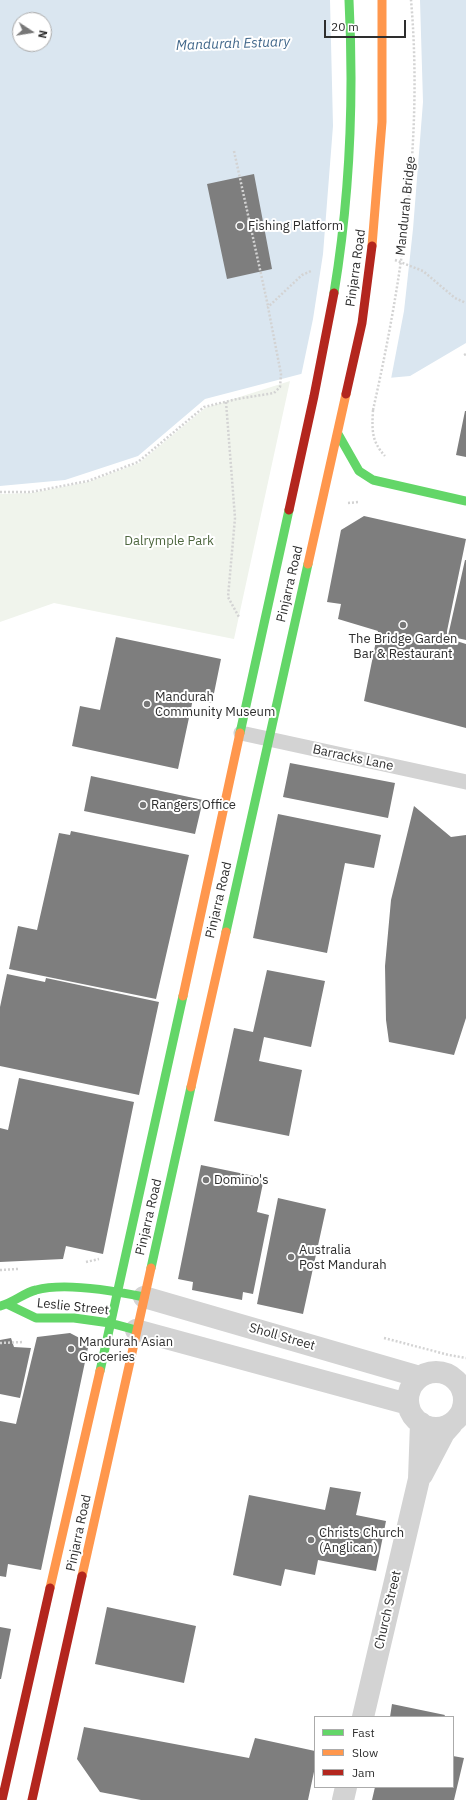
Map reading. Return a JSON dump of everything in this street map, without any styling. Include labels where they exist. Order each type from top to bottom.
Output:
[{"type":"main road","name":"Pinjarra Road","points":[[2,1800],[118,1292],[314,396],[335,286],[346,193],[351,106],[352,39],[349,0]]},
{"type":"main road","name":"Pinjarra Road","points":[[32,1800],[74,1619],[136,1330],[362,323],[376,222],[380,177],[383,85],[382,0]]},
{"type":"main road","points":[[338,434],[359,471],[373,480],[466,501]]},
{"type":"main road","name":"Leslie Street","points":[[5,1306],[38,1289],[77,1288],[118,1292],[144,1297]]},
{"type":"main road","name":"Leslie Street","points":[[5,1306],[36,1318],[74,1318],[110,1323],[136,1330]]},
{"type":"street","name":"Sholl Street","points":[[144,1297],[420,1377]]},
{"type":"street","points":[[136,1330],[408,1404]]},
{"type":"street","points":[[432,1372],[446,1373],[454,1377],[460,1384],[464,1392],[465,1402],[462,1410],[452,1424],[432,1428],[421,1423],[411,1413],[408,1404],[410,1389],[420,1377],[432,1372]]},
{"type":"street","name":"Church Street","points":[[363,1716],[419,1479],[421,1423]]},
{"type":"street","name":"Church Street","points":[[419,1479],[444,1433],[452,1424]]},
{"type":"street","points":[[343,1800],[346,1788]]},
{"type":"lane","name":"Barracks Lane","points":[[241,733],[466,782]]},
{"type":"path","name":"Mandurah Bridge","points":[[388,458],[378,449],[372,433],[373,410],[389,337],[408,197],[414,115],[413,25],[411,0]]},
{"type":"path","points":[[234,151],[268,307]]},
{"type":"path","points":[[0,492],[31,492],[88,480],[138,462],[204,407],[274,393],[280,387],[281,374]]},
{"type":"path","points":[[226,402],[234,518],[228,597],[239,618],[264,625]]},
{"type":"path","points":[[345,509],[348,503],[365,501]]},
{"type":"path","points":[[78,1264],[101,1258]]},
{"type":"green space","name":"Dalrymple Park","points":[[290,381],[234,639],[54,603],[0,622],[0,494],[31,493],[88,482],[139,463],[205,408]]},
{"type":"water","name":"Mandurah Estuary","points":[[0,0],[466,0],[466,343],[410,376],[388,378],[320,369],[205,399],[138,456],[65,480],[0,486]]},
{"type":"pier","points":[[330,0],[420,0],[423,102],[413,229],[404,311],[391,379],[370,379],[320,371],[301,376],[313,319],[323,254],[333,126]]},
{"type":"building","name":"Fishing Platform","points":[[254,174],[272,269],[227,279],[207,184]]},
{"type":"building","points":[[466,411],[466,457],[456,455]]},
{"type":"building","name":"The Bridge Garden Bar & Restaurant","points":[[364,516],[466,539],[447,631],[447,638],[466,644],[466,728],[364,701],[378,631],[338,619],[341,604],[327,602],[341,530]]},
{"type":"building","points":[[466,560],[466,640],[448,636]]},
{"type":"building","name":"Mandurah Community Museum","points":[[116,637],[221,659],[212,703],[193,699],[178,769],[72,746],[80,706],[100,710]]},
{"type":"building","points":[[290,763],[395,783],[388,818],[283,797]]},
{"type":"building","name":"Rangers Office","points":[[91,776],[203,800],[195,834],[84,811]]},
{"type":"building","points":[[414,806],[451,837],[466,835],[466,1018],[454,1055],[389,1042],[386,1020],[385,966],[391,900]]},
{"type":"building","points":[[278,814],[381,835],[374,868],[345,863],[327,953],[253,938]]},
{"type":"building","points":[[71,831],[189,855],[156,999],[9,969],[18,926],[37,930],[59,833],[70,835]]},
{"type":"building","points":[[267,970],[325,981],[311,1047],[264,1037],[259,1061],[302,1070],[289,1136],[214,1121],[234,1028],[253,1032]]},
{"type":"building","points":[[7,974],[45,982],[46,978],[159,1002],[139,1095],[0,1066],[0,1007]]},
{"type":"building","points":[[19,1078],[134,1102],[103,1254],[66,1246],[63,1259],[0,1262],[0,1128],[8,1130]]},
{"type":"building","points":[[201,1165],[264,1178],[257,1212],[269,1215],[253,1294],[243,1292],[242,1300],[192,1290],[193,1282],[178,1279]]},
{"type":"building","name":"Australia Post Mandurah","points":[[278,1198],[326,1209],[303,1314],[257,1304]]},
{"type":"building","points":[[70,1333],[89,1343],[41,1570],[8,1564],[6,1577],[0,1576],[0,1421],[16,1424],[37,1337]]},
{"type":"building","points":[[11,1338],[14,1347],[31,1348],[20,1398],[0,1394],[0,1340]]},
{"type":"building","name":"Christs Church (Anglican)","points":[[330,1487],[361,1492],[356,1515],[386,1521],[376,1571],[318,1560],[315,1575],[285,1569],[281,1586],[233,1575],[249,1495],[325,1510]]},
{"type":"building","points":[[107,1607],[196,1626],[184,1683],[95,1664]]},
{"type":"building","points":[[0,1627],[11,1629],[1,1679],[0,1679]]},
{"type":"building","points":[[392,1704],[445,1715],[444,1716],[390,1716]]},
{"type":"building","points":[[84,1727],[249,1758],[255,1738],[314,1751],[314,1772],[308,1800],[141,1800],[100,1792],[77,1759]]},
{"type":"building","points":[[454,1756],[464,1758],[454,1800],[372,1800],[375,1788],[454,1788]]},
{"type":"traffic: fast","points":[[334,293],[344,220],[351,110],[349,0]]},
{"type":"traffic: fast","points":[[338,434],[359,471],[373,480],[466,501]]},
{"type":"traffic: fast","points":[[240,733],[289,510]]},
{"type":"traffic: fast","points":[[226,932],[308,564]]},
{"type":"traffic: fast","points":[[100,1371],[183,996]]},
{"type":"traffic: fast","points":[[151,1268],[191,1087]]},
{"type":"traffic: fast","points":[[0,1306],[10,1303],[31,1291],[61,1287],[90,1288],[144,1297]]},
{"type":"traffic: fast","points":[[9,1305],[36,1318],[74,1318],[110,1323],[136,1330]]},
{"type":"traffic: slow","points":[[372,246],[382,122],[382,0]]},
{"type":"traffic: slow","points":[[308,564],[346,394]]},
{"type":"traffic: slow","points":[[183,996],[240,733]]},
{"type":"traffic: slow","points":[[191,1087],[226,932]]},
{"type":"traffic: slow","points":[[82,1576],[151,1268]]},
{"type":"traffic: slow","points":[[50,1588],[100,1371]]},
{"type":"traffic: jam","points":[[346,394],[362,323],[372,246]]},
{"type":"traffic: jam","points":[[289,510],[314,396],[334,293]]},
{"type":"traffic: jam","points":[[32,1800],[82,1576]]},
{"type":"traffic: jam","points":[[2,1800],[50,1588]]},
{"type":"place","name":"Fishing Platform","points":[[240,226]]},
{"type":"place","name":"The Bridge Garden Bar & Restaurant","points":[[403,625]]},
{"type":"place","name":"Mandurah Community Museum","points":[[147,704]]},
{"type":"place","name":"Rangers Office","points":[[143,805]]},
{"type":"place","name":"Domino's","points":[[206,1180]]},
{"type":"place","name":"Australia Post Mandurah","points":[[291,1257]]},
{"type":"place","name":"Mandurah Asian Groceries","points":[[71,1349]]},
{"type":"place","name":"Christs Church (Anglican)","points":[[311,1540]]}]
